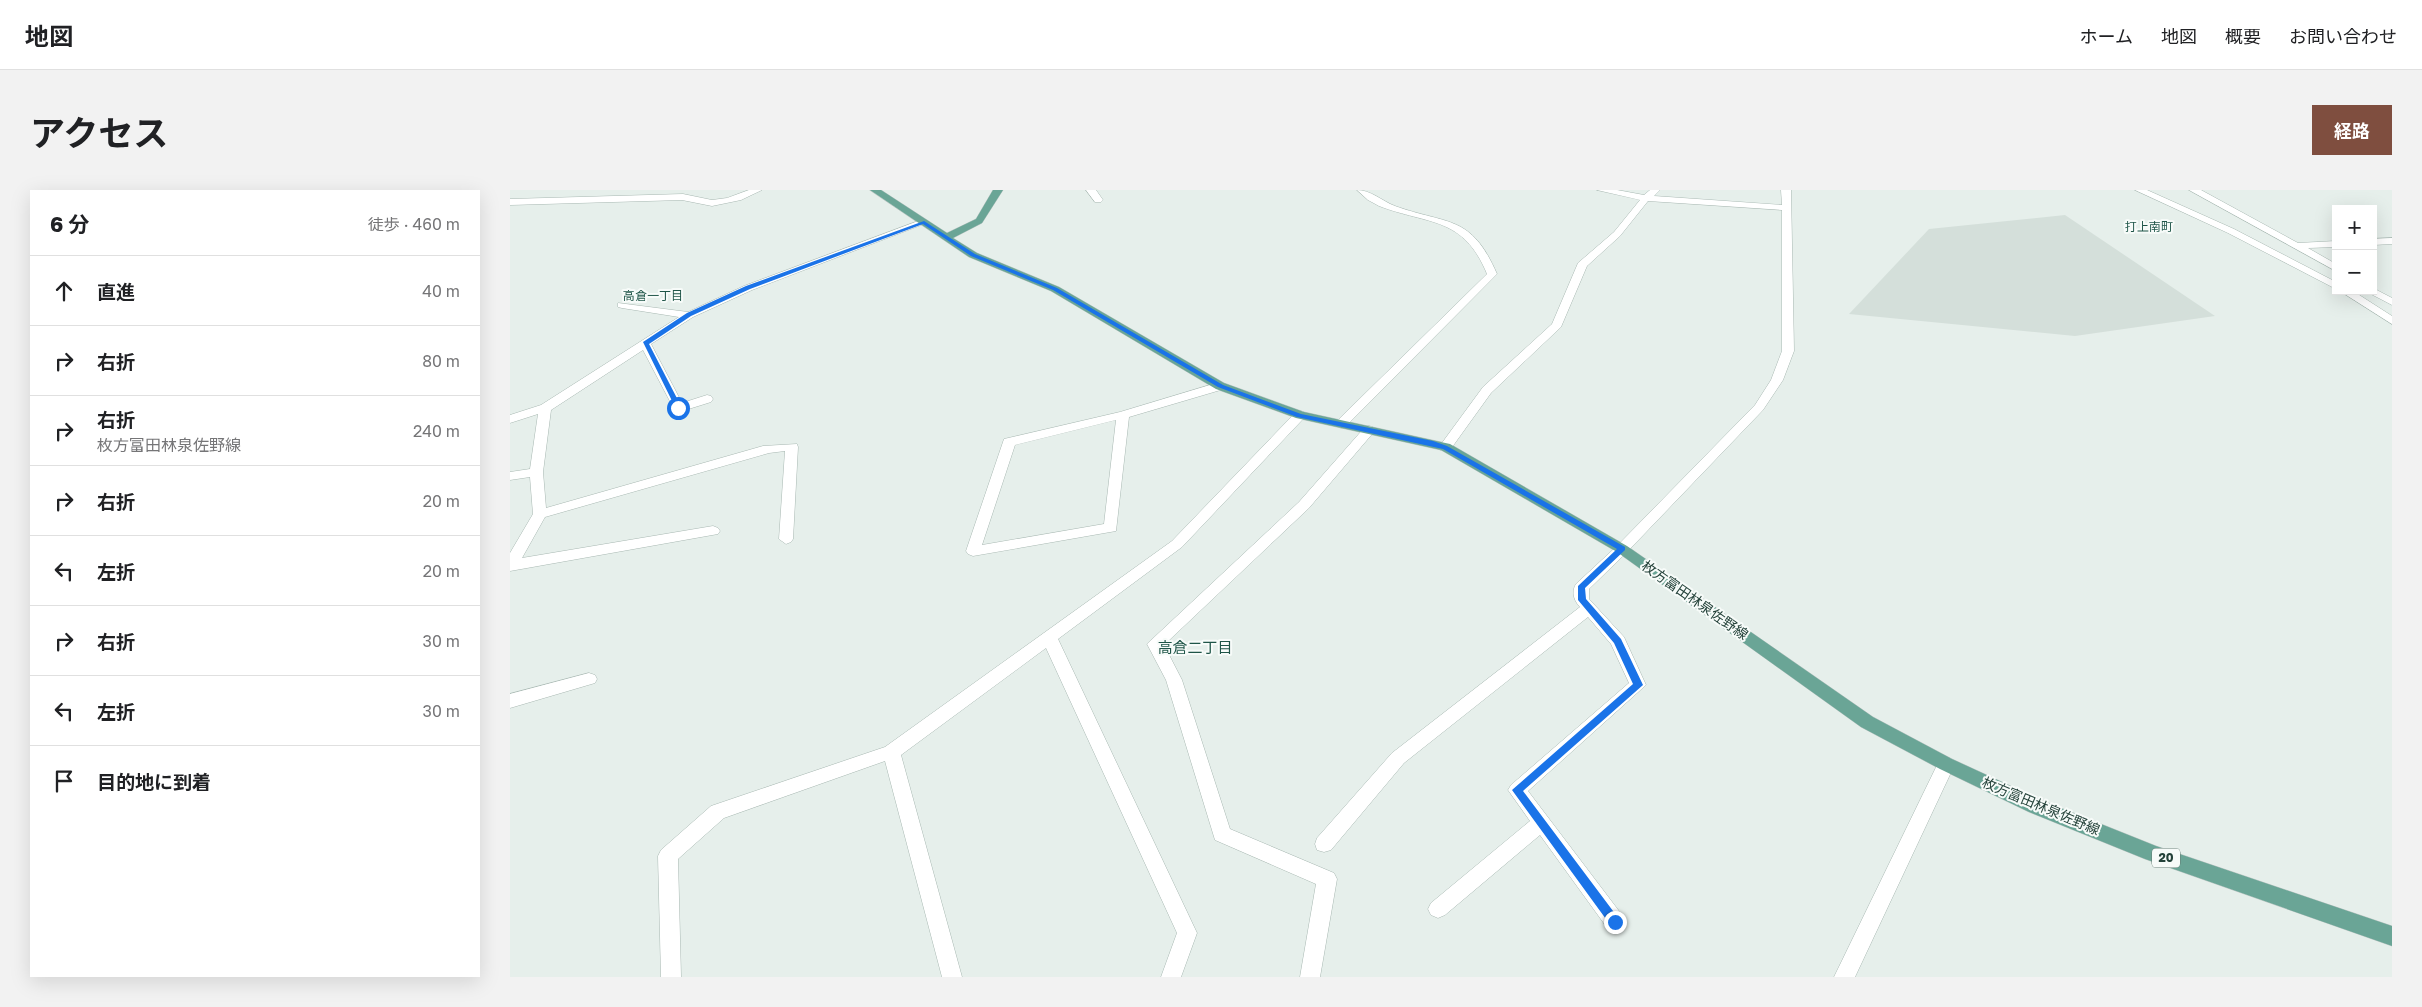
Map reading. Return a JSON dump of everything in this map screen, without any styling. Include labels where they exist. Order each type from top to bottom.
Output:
[{"type":"main road","name":"枚方富田林泉佐野線","points":[[875,190],[973,255],[1055,289],[1220,386],[1300,416],[1445,447],[1622,549],[1867,722],[1946,764],[2035,806],[2152,853],[2392,936]]},
{"type":"main road","points":[[946,237],[971,228],[983,219],[998,190]]},
{"type":"street","points":[[510,202],[683,197],[701,204],[711,204],[757,190]]},
{"type":"street","points":[[1091,190],[1098,200]]},
{"type":"street","points":[[1341,424],[1492,274],[1482,251],[1459,228],[1389,207],[1368,198],[1362,190]]},
{"type":"street","points":[[1602,190],[1646,198],[1786,208]]},
{"type":"street","points":[[1445,447],[1487,390],[1557,325],[1582,265],[1617,234],[1646,198],[1655,190]]},
{"type":"street","points":[[1615,922],[1517,790],[1638,685],[1618,641],[1582,600],[1581,588],[1622,549],[1760,407],[1777,380],[1788,351],[1786,190]]},
{"type":"street","points":[[2140,190],[2223,227],[2332,284]]},
{"type":"street","points":[[2194,190],[2332,266]]},
{"type":"street","points":[[510,419],[545,408],[689,315],[748,288],[924,222]]},
{"type":"street","points":[[2377,242],[2392,241]]},
{"type":"street","points":[[2299,246],[2332,244]]},
{"type":"street","points":[[2377,293],[2392,302]]},
{"type":"street","points":[[2351,295],[2392,321]]},
{"type":"street","points":[[622,305],[689,315]]},
{"type":"street","points":[[645,343],[678,408],[708,399]]},
{"type":"street","points":[[1123,415],[1111,528],[973,551],[1009,442],[1123,415],[1220,386]]},
{"type":"street","points":[[510,566],[540,514],[536,472],[545,408]]},
{"type":"street","points":[[671,977],[668,856],[718,812],[891,752],[1177,544],[1300,416]]},
{"type":"street","points":[[1310,977],[1327,879],[1222,834],[1174,680],[1154,644],[1304,505],[1369,430]]},
{"type":"street","points":[[540,514],[768,449],[792,447],[786,538]]},
{"type":"street","points":[[510,476],[536,472]]},
{"type":"street","points":[[510,566],[713,532]]},
{"type":"street","points":[[1324,844],[1398,758],[1588,608]]},
{"type":"street","points":[[1049,637],[1187,933],[1171,977]]},
{"type":"street","points":[[510,701],[589,678]]},
{"type":"street","points":[[891,752],[952,977]]},
{"type":"street","points":[[1844,977],[1946,764]]},
{"type":"street","points":[[1438,909],[1541,823]]},
{"type":"shaded area","points":[[2065,215],[2215,316],[2075,336],[1849,314],[1929,229]]},
{"type":"district","name":"打上南町","points":[[2149,227]]},
{"type":"district","name":"高倉一丁目","points":[[653,296]]},
{"type":"district","name":"高倉二丁目","points":[[1195,648]]},
{"type":"route","points":[[678,408],[645,343],[689,315],[748,288],[924,222],[973,255],[1055,289],[1220,386],[1300,416],[1445,447],[1622,549],[1581,588],[1582,600],[1618,641],[1638,685],[1517,790],[1615,922]]}]
